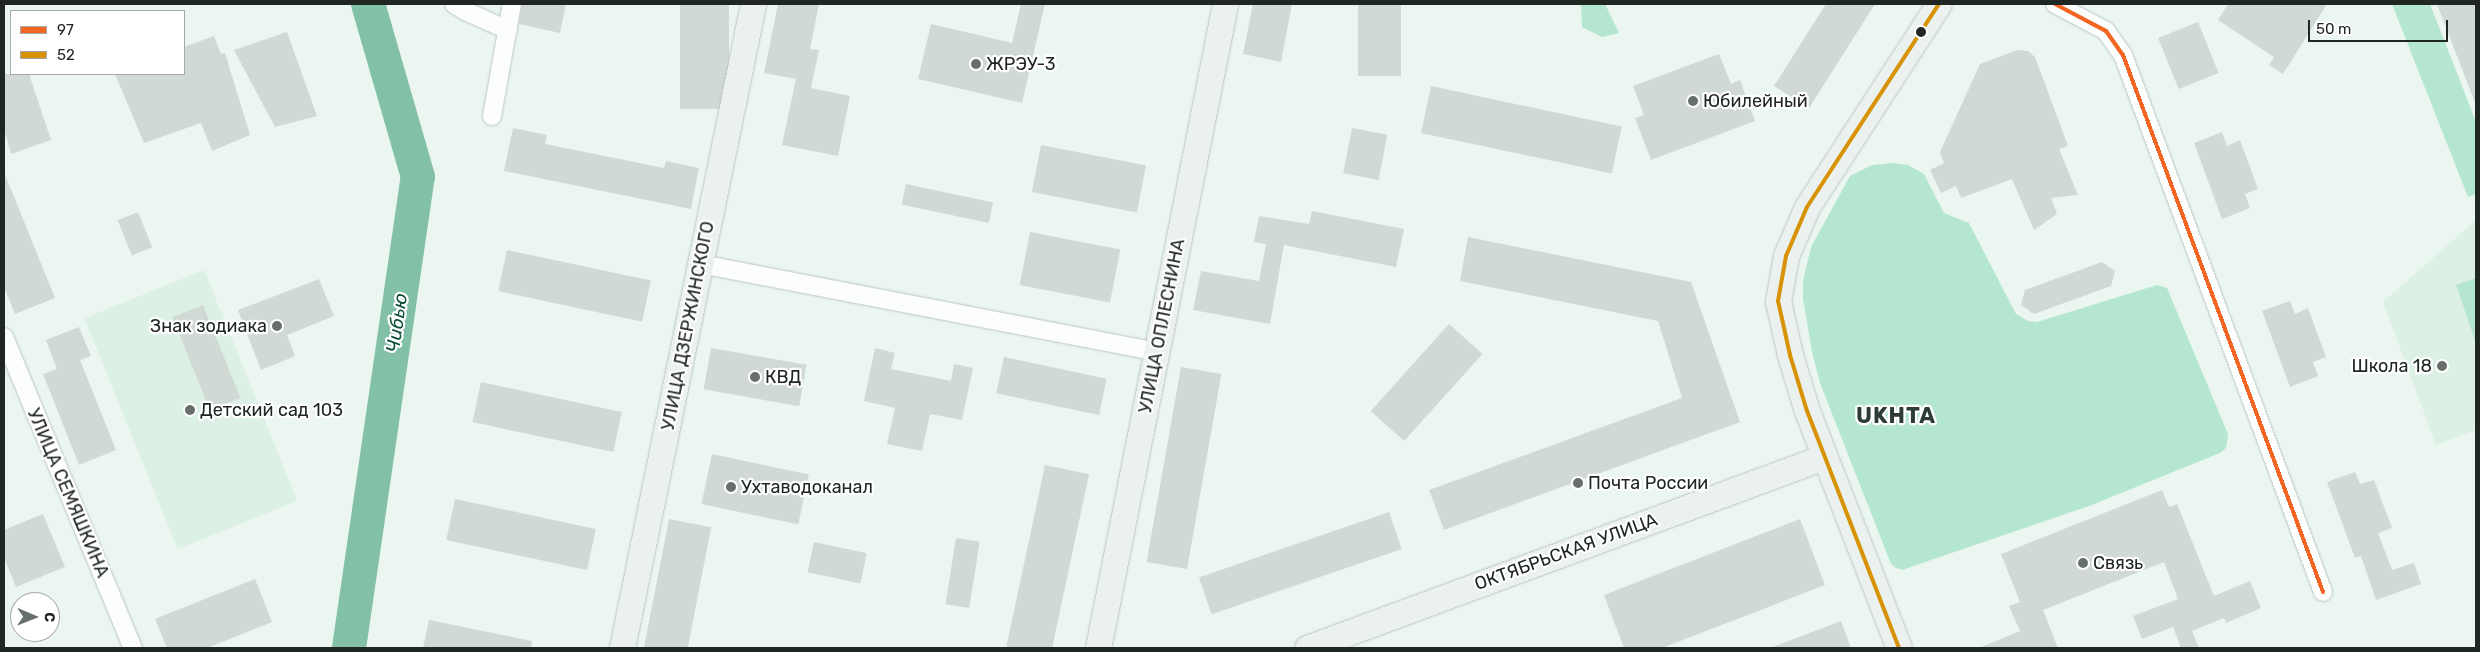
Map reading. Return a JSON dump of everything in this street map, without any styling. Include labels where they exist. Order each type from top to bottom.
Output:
[{"type":"street","points":[[454,4],[464,11],[508,30]]},
{"type":"street","points":[[492,116],[512,4]]},
{"type":"street","name":"УЛИЦА ДЗЕРЖИНСКОГО","points":[[622,648],[753,4]]},
{"type":"street","name":"УЛИЦА ОПЛЕСНИНА","points":[[1098,648],[1225,4]]},
{"type":"street","points":[[1899,648],[1824,457],[1792,362],[1778,301],[1786,256],[1807,207],[1939,4]]},
{"type":"street","points":[[2055,4],[2106,31],[2123,55],[2322,592]]},
{"type":"street","points":[[701,264],[1156,352]]},
{"type":"street","name":"УЛИЦА СЕМЯШКИНА","points":[[4,337],[133,648]]},
{"type":"street","name":"ОКТЯБРЬСКАЯ УЛИЦА","points":[[1307,648],[1824,457]]},
{"type":"shaded area","name":"Школа 18","points":[[2476,220],[2476,430],[2436,445],[2383,302]]},
{"type":"shaded area","name":"Детский сад 103","points":[[204,270],[297,501],[178,549],[84,318]]},
{"type":"green space","points":[[1581,4],[1605,4],[1619,33],[1602,37],[1582,27]]},
{"type":"green space","points":[[2392,4],[2430,4],[2476,122],[2476,194],[2468,197]]},
{"type":"green space","points":[[1893,163],[1908,165],[1924,174],[1944,213],[1969,223],[2016,314],[2028,321],[2037,322],[2157,285],[2167,288],[2228,434],[2226,448],[2220,453],[2089,506],[1902,570],[1891,564],[1820,383],[1812,352],[1803,299],[1803,281],[1811,247],[1850,176],[1872,165]]},
{"type":"green space","points":[[2476,278],[2476,343],[2456,285]]},
{"type":"building","points":[[522,4],[566,4],[560,33],[519,24]]},
{"type":"building","points":[[680,4],[729,4],[729,109],[680,109]]},
{"type":"building","points":[[778,4],[819,4],[810,49],[819,50],[811,88],[850,96],[838,156],[782,145],[796,79],[764,73]]},
{"type":"building","name":"ЖРЭУ-3","points":[[1021,4],[1045,4],[1022,103],[918,79],[931,24],[1012,43]]},
{"type":"building","points":[[1253,4],[1292,4],[1281,62],[1243,54]]},
{"type":"building","points":[[1358,4],[1401,4],[1401,76],[1358,76]]},
{"type":"building","points":[[1826,4],[1875,4],[1809,108],[1774,86]]},
{"type":"building","points":[[2228,4],[2327,4],[2283,74],[2269,65],[2274,57],[2218,20]]},
{"type":"building","points":[[2437,4],[2476,4],[2476,103],[2475,103]]},
{"type":"building","points":[[2198,22],[2219,73],[2179,89],[2158,38]]},
{"type":"building","points":[[287,32],[317,116],[275,127],[234,50]]},
{"type":"building","points":[[214,36],[221,54],[225,53],[250,135],[212,151],[201,123],[144,143],[115,75],[185,75],[185,47]]},
{"type":"building","points":[[2018,50],[2028,51],[2035,57],[2068,146],[2059,149],[2078,195],[2051,198],[2057,214],[2034,230],[2012,179],[1961,198],[1956,186],[1941,193],[1930,170],[1944,163],[1940,152],[1980,64]]},
{"type":"building","name":"Юбилейный","points":[[1719,54],[1731,84],[1740,80],[1755,121],[1651,160],[1635,118],[1644,115],[1633,86]]},
{"type":"building","points":[[4,74],[29,75],[51,140],[11,154],[4,129]]},
{"type":"building","points":[[1431,86],[1622,127],[1612,173],[1421,133]]},
{"type":"building","points":[[513,128],[547,135],[545,144],[664,168],[666,161],[699,168],[691,209],[504,171]]},
{"type":"building","points":[[1352,128],[1387,135],[1379,180],[1343,173]]},
{"type":"building","points":[[2222,132],[2227,146],[2240,140],[2258,189],[2245,194],[2250,208],[2222,219],[2194,143]]},
{"type":"building","points":[[1041,145],[1146,165],[1137,213],[1032,192]]},
{"type":"building","points":[[4,172],[55,298],[15,314],[4,287]]},
{"type":"building","points":[[906,184],[993,203],[989,223],[902,205]]},
{"type":"building","points":[[1312,211],[1404,229],[1396,267],[1284,245],[1270,324],[1193,310],[1201,271],[1259,281],[1266,244],[1254,242],[1259,216],[1309,224]]},
{"type":"building","points":[[138,212],[152,247],[132,255],[118,220]]},
{"type":"building","points":[[1030,232],[1120,250],[1110,303],[1020,285]]},
{"type":"building","points":[[1468,237],[1691,282],[1740,422],[1444,530],[1429,490],[1682,398],[1658,321],[1460,281]]},
{"type":"building","points":[[507,250],[651,281],[642,322],[498,291]]},
{"type":"building","points":[[2102,262],[2115,271],[2111,286],[2034,314],[2021,305],[2025,290]]},
{"type":"building","name":"Знак зодиака","points":[[319,279],[334,316],[287,335],[295,356],[261,370],[238,310]]},
{"type":"building","points":[[2290,301],[2295,314],[2308,308],[2326,357],[2313,362],[2318,376],[2290,387],[2262,311]]},
{"type":"building","points":[[203,305],[240,398],[210,410],[172,317]]},
{"type":"building","points":[[1449,324],[1482,354],[1404,441],[1371,411]]},
{"type":"building","points":[[79,327],[91,356],[80,360],[116,450],[79,465],[43,374],[57,369],[46,340]]},
{"type":"building","name":"КВД","points":[[711,348],[807,365],[799,406],[704,389]]},
{"type":"building","points":[[875,348],[895,353],[891,369],[951,381],[954,364],[973,368],[962,420],[930,414],[922,451],[887,444],[895,408],[864,401]]},
{"type":"building","points":[[1004,357],[1107,379],[1099,415],[996,393]]},
{"type":"building","points":[[1181,367],[1221,374],[1187,569],[1147,562]]},
{"type":"building","points":[[481,382],[622,412],[613,452],[472,422]]},
{"type":"building","points":[[712,454],[809,475],[798,524],[701,504]]},
{"type":"building","points":[[1045,465],[1089,474],[1052,648],[1006,647]]},
{"type":"building","points":[[2355,472],[2360,484],[2374,480],[2392,528],[2378,533],[2392,570],[2414,563],[2421,584],[2376,600],[2361,556],[2355,558],[2327,482]]},
{"type":"building","name":"Связь","points":[[2162,490],[2169,507],[2177,504],[2214,596],[2250,581],[2261,608],[2226,623],[2224,618],[2192,631],[2199,648],[2181,648],[2173,627],[2142,639],[2133,616],[2178,599],[2164,562],[2043,610],[2058,648],[1979,648],[2020,631],[2009,606],[2020,602],[2001,554]]},
{"type":"building","points":[[455,499],[596,529],[587,570],[446,540]]},
{"type":"building","points":[[1389,512],[1402,549],[1212,614],[1199,577]]},
{"type":"building","points":[[43,514],[65,567],[16,587],[4,558],[4,530]]},
{"type":"building","points":[[669,519],[711,527],[688,648],[644,648]]},
{"type":"building","points":[[1800,519],[1825,585],[1662,648],[1624,648],[1604,595]]},
{"type":"building","points":[[956,538],[980,542],[969,608],[946,604]]},
{"type":"building","points":[[814,542],[867,553],[860,584],[808,572]]},
{"type":"building","points":[[255,579],[272,622],[207,648],[167,648],[155,619]]},
{"type":"building","points":[[429,620],[532,641],[531,648],[423,648]]},
{"type":"building","points":[[1841,621],[1851,648],[1773,648],[1773,647]]},
{"type":"waterway","name":"Чибью","points":[[349,648],[418,177],[368,4]]},
{"type":"transit line","name":"52","points":[[1899,648],[1807,411],[1790,355],[1778,301],[1786,256],[1807,207],[1939,4]]},
{"type":"transit line","name":"97","points":[[2055,4],[2106,31],[2123,55],[2323,592]]},
{"type":"place","name":"ЖРЭУ-3","points":[[976,64]]},
{"type":"place","name":"Юбилейный","points":[[1693,101]]},
{"type":"place","name":"Знак зодиака","points":[[277,326]]},
{"type":"place","name":"Школа 18","points":[[2442,366]]},
{"type":"place","name":"КВД","points":[[755,377]]},
{"type":"place","name":"Детский сад 103","points":[[190,410]]},
{"type":"place","name":"Почта России","points":[[1578,483]]},
{"type":"place","name":"Ухтаводоканал","points":[[731,487]]},
{"type":"place","name":"Связь","points":[[2083,563]]},
{"type":"district","name":"UKHTA","points":[[1896,416]]}]
